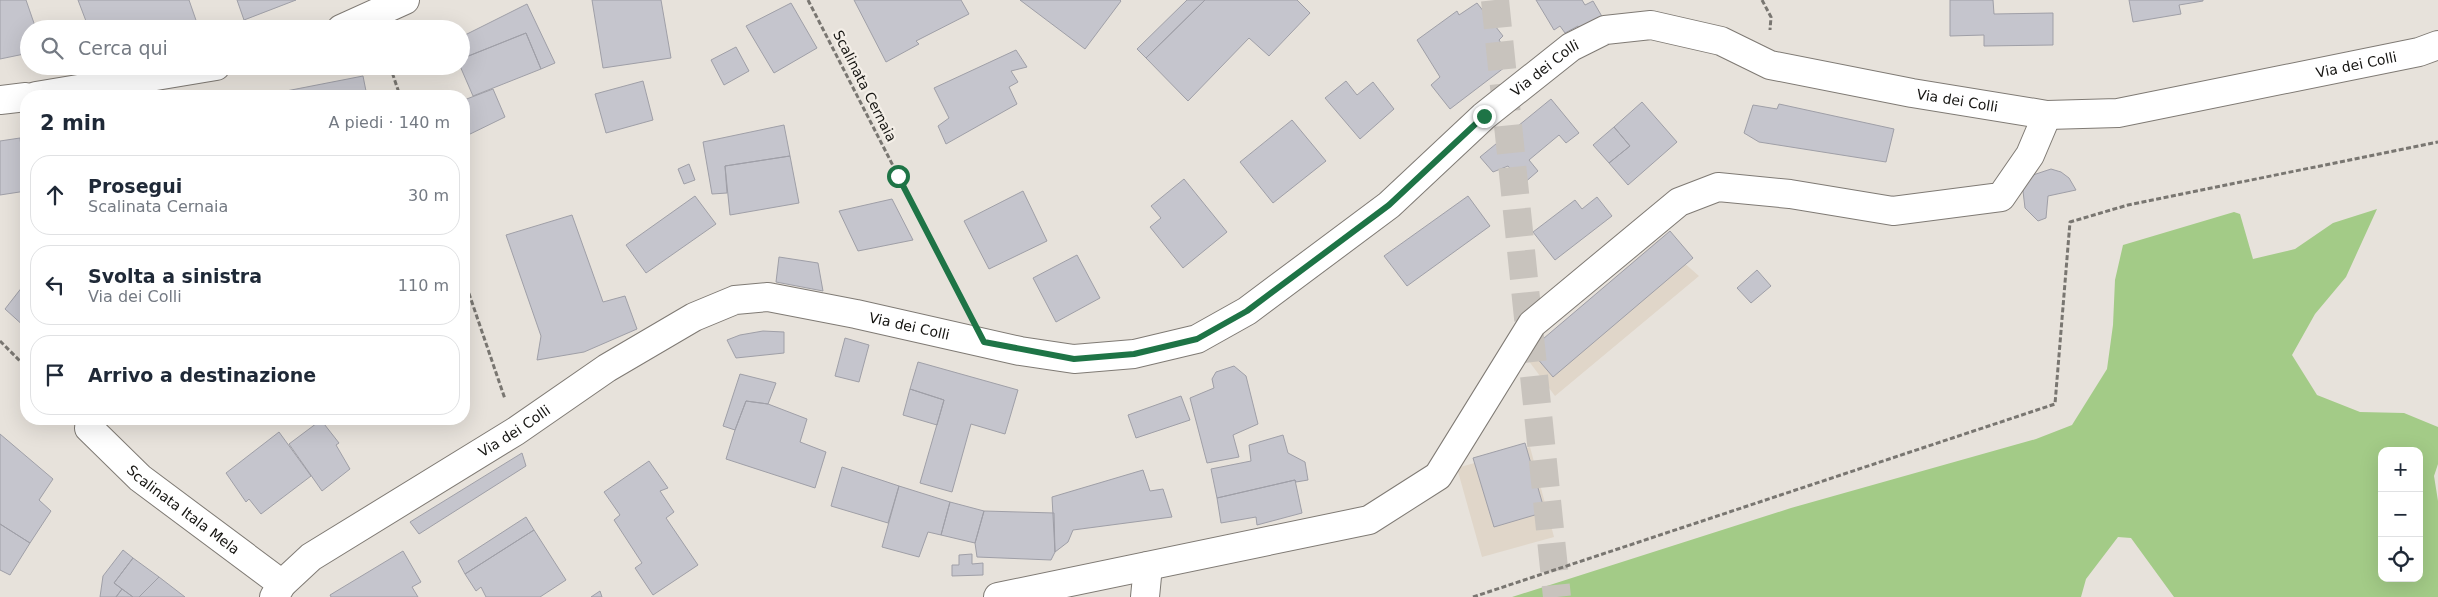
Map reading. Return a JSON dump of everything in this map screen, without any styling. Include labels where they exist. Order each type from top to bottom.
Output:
[{"type":"street","points":[[361,20],[405,0]]},
{"type":"street","name":"Via dei Colli","points":[[278,590],[311,557],[516,431],[607,368],[694,317],[735,300],[768,298],[1074,359],[1134,354],[1197,339],[1247,311],[1389,205],[1484,116],[1571,47],[1605,30],[1651,25],[1721,41],[1770,65],[1912,93],[2047,114],[2118,113],[2419,52],[2438,46]]},
{"type":"street","points":[[72,90],[162,75]]},
{"type":"street","points":[[0,100],[20,98]]},
{"type":"street","points":[[998,597],[1369,520],[1438,476],[1532,324],[1679,202],[1718,187],[1790,194],[1893,211],[2001,197],[2030,155],[2047,114]]},
{"type":"street","name":"Scalinata Itala Mela","points":[[88,428],[140,478],[278,590]]},
{"type":"street","points":[[1145,597],[1148,566]]},
{"type":"path","name":"Scalinata Cernaia","points":[[808,0],[984,342]]},
{"type":"path","points":[[393,75],[398,90]]},
{"type":"path","points":[[1472,597],[2056,404],[2070,222],[2128,205],[2438,142]]},
{"type":"path","points":[[470,297],[516,431]]},
{"type":"path","points":[[0,341],[20,361]]},
{"type":"shaded area","points":[[1658,240],[1699,276],[1555,396],[1525,356]]},
{"type":"shaded area","points":[[1530,447],[1554,537],[1482,557],[1457,468]]},
{"type":"green space","points":[[2377,209],[2346,277],[2315,314],[2292,355],[2317,395],[2360,412],[2404,413],[2438,427],[2438,464],[2434,476],[2438,501],[2438,597],[2174,597],[2131,538],[2118,537],[2086,579],[2081,597],[1512,597],[1791,508],[2036,439],[2072,425],[2107,369],[2113,325],[2115,280],[2123,245],[2234,212],[2240,214],[2253,259],[2295,249],[2333,223]]},
{"type":"building","points":[[0,0],[26,0],[33,20],[20,20],[20,55],[0,59]]},
{"type":"building","points":[[78,0],[189,0],[196,20],[86,20]]},
{"type":"building","points":[[237,0],[296,0],[244,20]]},
{"type":"building","points":[[592,0],[661,0],[671,58],[603,68]]},
{"type":"building","points":[[854,0],[961,0],[969,14],[916,41],[919,44],[886,62]]},
{"type":"building","points":[[1020,0],[1120,0],[1121,1],[1085,49]]},
{"type":"building","points":[[1187,0],[1205,0],[1146,58],[1137,49]]},
{"type":"building","points":[[1205,0],[1297,0],[1310,13],[1269,56],[1249,38],[1188,101],[1146,58]]},
{"type":"building","points":[[1536,0],[1582,0],[1585,5],[1593,1],[1604,20],[1583,33],[1578,26],[1565,33],[1560,26],[1554,30]]},
{"type":"building","points":[[1950,0],[1993,0],[1994,14],[2053,13],[2053,45],[1984,46],[1984,35],[1950,36]]},
{"type":"building","points":[[2129,0],[2203,1],[2179,5],[2181,14],[2133,22]]},
{"type":"building","points":[[791,3],[817,48],[774,73],[746,26]]},
{"type":"building","points":[[1477,3],[1503,36],[1499,40],[1513,61],[1450,109],[1431,85],[1440,77],[1417,40],[1457,11],[1459,15]]},
{"type":"building","points":[[527,4],[555,63],[541,69],[526,33],[470,55],[470,32]]},
{"type":"building","points":[[526,33],[541,69],[473,96],[464,75],[470,75],[470,55]]},
{"type":"building","points":[[736,47],[749,71],[724,85],[711,60]]},
{"type":"building","points":[[1016,50],[1027,67],[1011,71],[1018,82],[1009,87],[1017,104],[946,144],[938,126],[949,118],[934,88]]},
{"type":"building","points":[[363,76],[366,90],[291,90]]},
{"type":"building","points":[[643,81],[653,120],[606,133],[595,94]]},
{"type":"building","points":[[1346,81],[1357,95],[1373,82],[1394,109],[1360,139],[1325,98]]},
{"type":"building","points":[[493,89],[505,117],[470,134],[470,98]]},
{"type":"building","points":[[1551,99],[1579,133],[1566,143],[1559,135],[1529,160],[1538,171],[1523,184],[1508,166],[1493,172],[1480,157]]},
{"type":"building","points":[[1642,102],[1677,142],[1628,185],[1609,163],[1630,146],[1614,127]]},
{"type":"building","points":[[1779,104],[1894,129],[1886,162],[1759,142],[1744,133],[1753,105],[1777,109]]},
{"type":"building","points":[[1292,120],[1326,161],[1273,203],[1240,162]]},
{"type":"building","points":[[784,125],[790,156],[725,166],[727,193],[712,194],[703,142]]},
{"type":"building","points":[[1614,127],[1630,146],[1609,163],[1593,145]]},
{"type":"building","points":[[20,138],[20,192],[0,195],[0,141]]},
{"type":"building","points":[[790,156],[799,203],[730,215],[725,166]]},
{"type":"building","points":[[689,164],[695,180],[684,184],[678,169]]},
{"type":"building","points":[[2051,169],[2061,172],[2069,178],[2076,190],[2048,196],[2046,218],[2038,221],[2025,208],[2023,191],[2026,182],[2033,175]]},
{"type":"building","points":[[1184,179],[1227,232],[1183,268],[1150,227],[1161,218],[1151,206]]},
{"type":"building","points":[[1023,191],[1047,241],[989,269],[964,221]]},
{"type":"building","points":[[695,196],[716,224],[646,273],[626,245]]},
{"type":"building","points":[[1468,196],[1490,226],[1407,286],[1384,256]]},
{"type":"building","points":[[1597,197],[1612,216],[1555,260],[1533,232],[1575,200],[1582,209]]},
{"type":"building","points":[[892,199],[913,240],[858,251],[839,211]]},
{"type":"building","points":[[572,215],[603,302],[625,296],[637,329],[584,352],[537,360],[541,336],[506,235]]},
{"type":"building","points":[[1670,231],[1693,258],[1553,377],[1530,350]]},
{"type":"building","points":[[1077,255],[1100,298],[1056,322],[1033,278]]},
{"type":"building","points":[[779,257],[818,263],[823,291],[776,282]]},
{"type":"building","points":[[1757,270],[1771,286],[1751,303],[1737,288]]},
{"type":"building","points":[[20,290],[20,323],[5,309]]},
{"type":"building","points":[[763,331],[784,332],[784,353],[736,358],[727,340],[740,335]]},
{"type":"building","points":[[845,338],[869,345],[859,382],[835,376]]},
{"type":"building","points":[[918,362],[1018,390],[1005,434],[971,424],[952,492],[920,483],[944,400],[910,389]]},
{"type":"building","points":[[1234,366],[1246,376],[1258,424],[1233,435],[1239,457],[1207,463],[1190,398],[1214,388],[1212,379],[1216,372]]},
{"type":"building","points":[[740,374],[776,383],[768,404],[746,401],[735,430],[723,426]]},
{"type":"building","points":[[910,389],[944,400],[937,425],[903,415]]},
{"type":"building","points":[[1181,396],[1190,420],[1136,438],[1128,415]]},
{"type":"building","points":[[746,401],[768,404],[807,419],[800,442],[826,452],[815,488],[726,459]]},
{"type":"building","points":[[314,425],[325,425],[339,443],[336,445],[350,469],[322,491],[289,444]]},
{"type":"building","points":[[279,432],[311,476],[261,514],[249,499],[246,502],[226,473]]},
{"type":"building","points":[[0,434],[53,479],[39,500],[51,511],[30,543],[0,524]]},
{"type":"building","points":[[1283,435],[1288,453],[1305,462],[1308,480],[1296,482],[1295,480],[1217,498],[1211,469],[1251,461],[1249,445]]},
{"type":"building","points":[[1525,443],[1545,512],[1494,527],[1473,458]]},
{"type":"building","points":[[522,453],[526,466],[419,534],[410,522]]},
{"type":"building","points":[[649,461],[668,488],[660,491],[674,512],[666,518],[698,565],[653,595],[635,568],[642,563],[614,520],[620,515],[604,492]]},
{"type":"building","points":[[842,467],[899,486],[888,523],[831,506]]},
{"type":"building","points":[[1143,470],[1150,491],[1163,489],[1172,517],[1073,530],[1068,542],[1055,552],[1052,497]]},
{"type":"building","points":[[1295,480],[1302,513],[1257,525],[1256,517],[1221,523],[1217,498]]},
{"type":"building","points":[[899,486],[950,502],[941,535],[928,532],[919,557],[882,547]]},
{"type":"building","points":[[950,502],[984,511],[975,543],[941,535]]},
{"type":"building","points":[[984,511],[1054,513],[1055,552],[1051,560],[977,557],[975,543]]},
{"type":"building","points":[[526,517],[534,530],[465,574],[458,561]]},
{"type":"building","points":[[0,524],[30,543],[10,575],[0,570]]},
{"type":"building","points":[[534,530],[566,580],[540,597],[486,597],[481,587],[476,591],[465,574]]},
{"type":"building","points":[[123,550],[133,558],[114,583],[122,589],[116,597],[100,597],[103,576]]},
{"type":"building","points":[[403,551],[421,582],[412,587],[418,597],[331,597],[330,595]]},
{"type":"building","points":[[972,554],[972,564],[983,563],[983,575],[952,576],[952,565],[959,565],[959,555]]},
{"type":"building","points":[[133,558],[159,577],[139,597],[133,597],[114,583]]},
{"type":"building","points":[[159,577],[185,597],[139,597]]},
{"type":"building","points":[[122,589],[133,597],[116,597]]},
{"type":"building","points":[[600,591],[602,597],[591,597]]},
{"type":"tunnel","points":[[1495,0],[1557,597]]},
{"type":"route","points":[[898,176],[984,342],[1020,351],[1074,359],[1134,354],[1197,339],[1247,311],[1389,205],[1484,116]]}]
